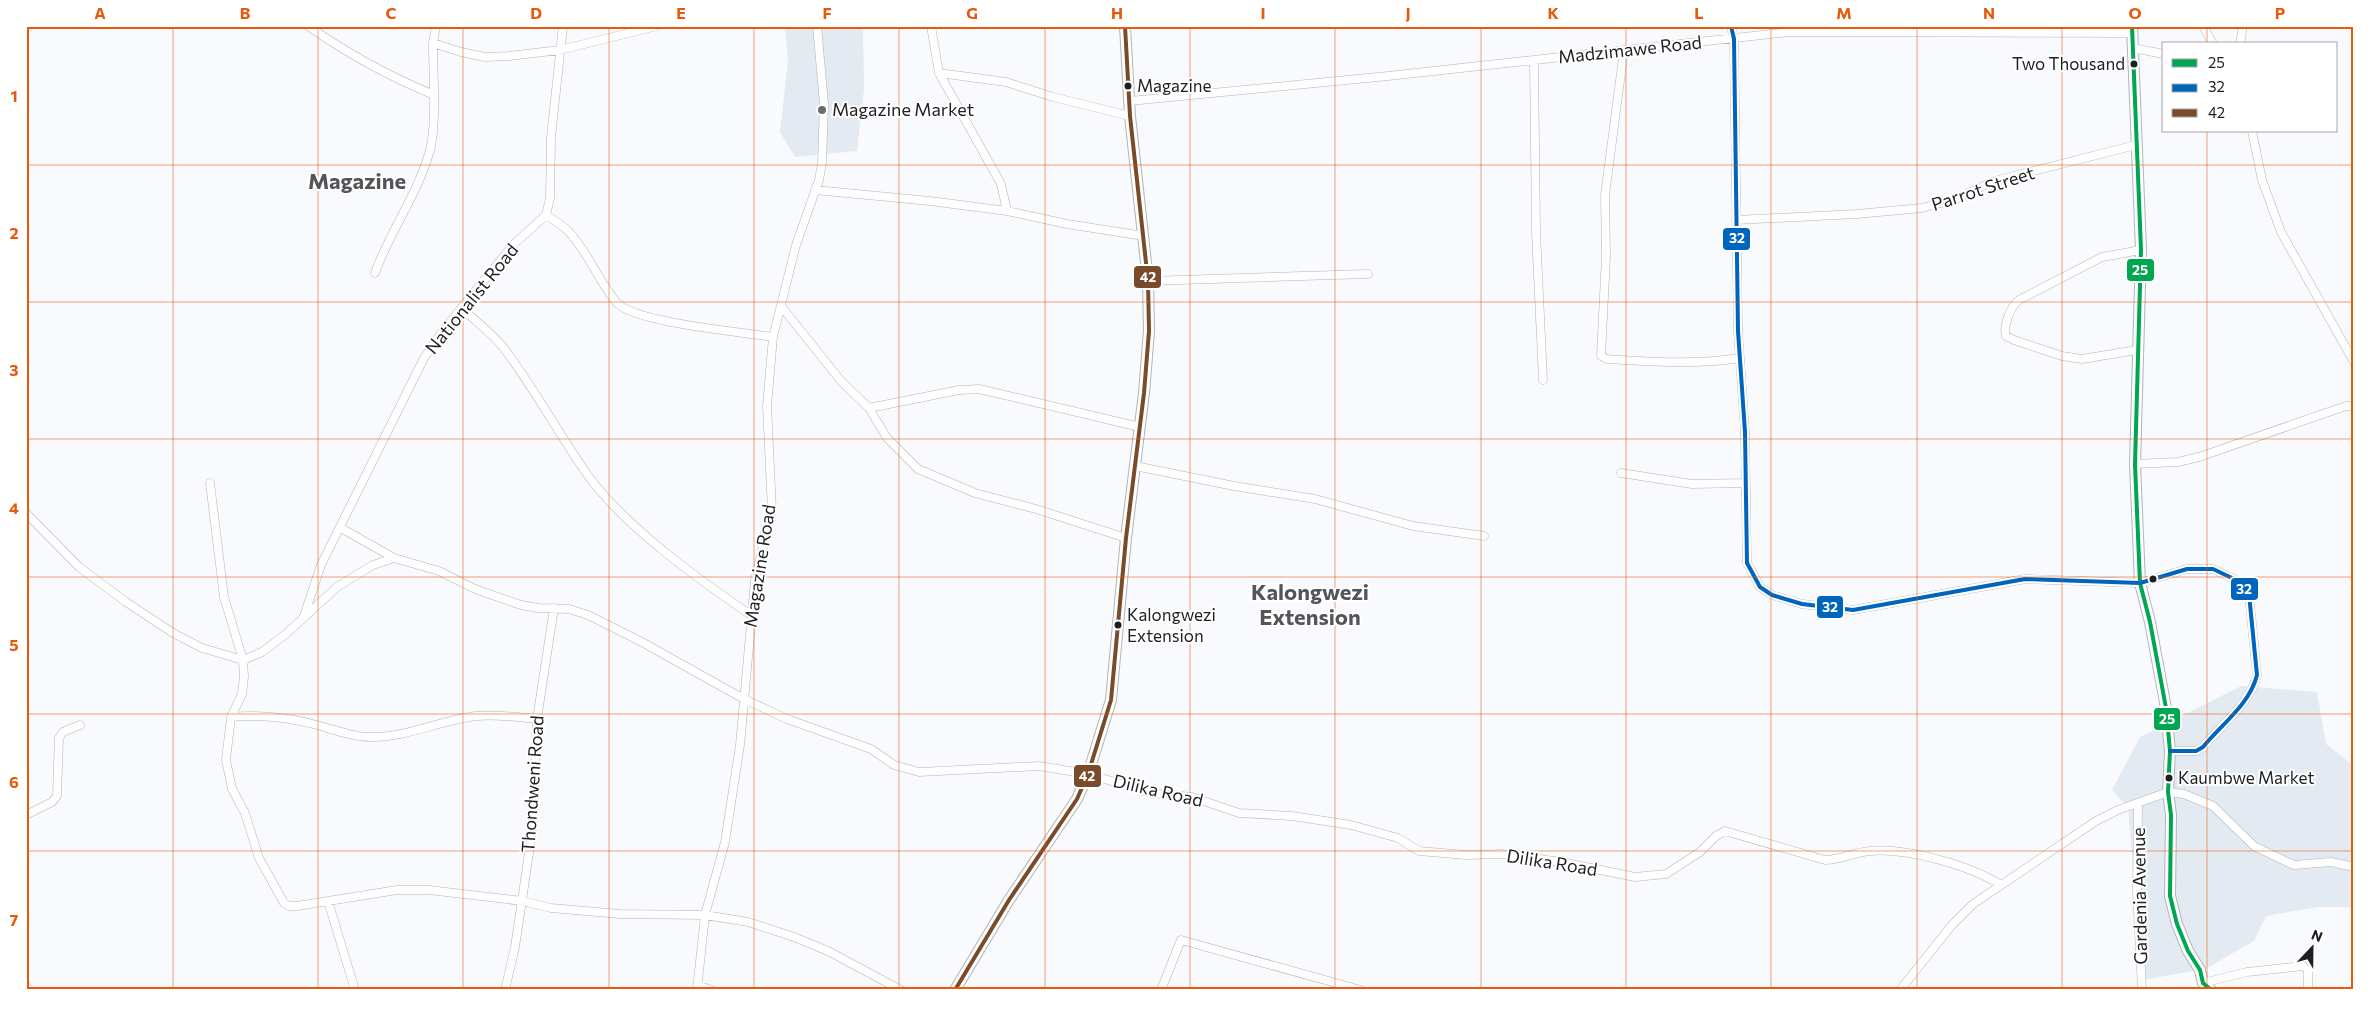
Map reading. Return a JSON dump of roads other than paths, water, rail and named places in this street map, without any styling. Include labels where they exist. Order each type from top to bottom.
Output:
[{"type":"street","points":[[308,26],[348,53],[398,80],[432,94]]},
{"type":"street","points":[[375,274],[381,255],[420,180],[431,148],[433,42],[436,26]]},
{"type":"street","points":[[563,26],[551,137],[550,198],[546,215],[570,233],[618,304],[625,309],[662,320],[773,337]]},
{"type":"street","points":[[433,42],[461,52],[485,57],[560,50],[657,26]]},
{"type":"street","name":"Magazine Road","points":[[697,988],[705,915],[725,842],[740,744],[755,580],[772,510],[768,406],[773,337],[796,245],[822,163],[824,104],[818,26]]},
{"type":"street","points":[[931,26],[939,73],[1001,184],[1007,211]]},
{"type":"street","points":[[955,990],[1009,900],[1077,799],[1088,774],[1111,700],[1126,538],[1140,427],[1149,331],[1148,281],[1130,116],[1125,26]]},
{"type":"street","points":[[1731,26],[1734,39],[1736,220],[1740,358],[1745,432],[1747,562],[1752,576],[1760,587],[1772,595],[1802,604],[1853,610],[2025,579],[2140,583],[2187,569],[2213,569],[2234,579],[2248,591],[2257,675],[2252,692],[2199,750],[2170,751]]},
{"type":"street","points":[[2203,26],[2212,42]]},
{"type":"street","points":[[2240,42],[2243,26]]},
{"type":"street","points":[[2132,30],[2141,250],[2137,350],[2136,464],[2140,583],[2150,622],[2166,708],[2170,751],[2168,792],[2171,814],[2170,896],[2177,924],[2207,986],[2248,972],[2303,966],[2308,970],[2308,990]]},
{"type":"street","name":"Madzimawe Road","points":[[1130,101],[1790,32],[2132,30]]},
{"type":"street","points":[[2132,48],[2162,54]]},
{"type":"street","points":[[1624,50],[1605,195],[1606,256],[1601,356],[1607,359],[1661,363],[1711,363],[1740,358]]},
{"type":"street","points":[[1534,60],[1536,232],[1543,380]]},
{"type":"street","points":[[939,73],[1006,82],[1053,97],[1130,116]]},
{"type":"street","points":[[2252,132],[2262,180],[2281,232],[2354,362]]},
{"type":"street","name":"Parrot Street","points":[[1736,220],[1857,214],[1922,208],[1956,199],[2002,179],[2136,146]]},
{"type":"street","points":[[814,190],[930,201],[1007,211],[1067,224],[1144,236]]},
{"type":"street","name":"Nationalist Road","points":[[303,618],[321,565],[424,358],[444,329],[513,245],[546,215]]},
{"type":"street","points":[[2137,350],[2082,359],[2062,356],[2014,340],[2006,336],[2005,330],[2012,306],[2019,300],[2102,257],[2141,250]]},
{"type":"street","points":[[1148,281],[1368,274]]},
{"type":"street","points":[[781,306],[842,381],[868,408],[887,438],[918,469],[930,476],[975,493],[1036,509],[1126,538]]},
{"type":"street","points":[[462,308],[502,346],[534,391],[590,478],[619,510],[708,586],[751,615]]},
{"type":"street","points":[[868,408],[959,390],[978,389],[1140,427]]},
{"type":"street","points":[[2136,464],[2178,462],[2199,457],[2346,406],[2354,406]]},
{"type":"street","points":[[1135,466],[1234,486],[1315,499],[1413,526],[1484,536]]},
{"type":"street","points":[[1621,473],[1692,484],[1745,483]]},
{"type":"street","points":[[210,483],[224,597],[244,660],[242,694],[231,717],[226,760],[232,789],[245,813],[258,858],[284,903],[289,906],[397,890],[429,890],[522,901],[551,908],[620,914],[705,915],[748,922],[794,937],[828,951],[901,990]]},
{"type":"street","points":[[26,513],[79,567],[126,602],[173,633],[202,648],[244,660],[262,652],[337,587],[372,564],[394,558]]},
{"type":"street","name":"Dilika Road","points":[[341,528],[394,558],[439,571],[475,589],[521,605],[538,608],[569,609],[588,615],[640,641],[744,699],[787,719],[871,749],[894,765],[918,772],[1039,766],[1088,774],[1151,793],[1192,798],[1239,813],[1292,816],[1350,825],[1398,838],[1419,851],[1466,855],[1503,854],[1561,862],[1642,877],[1666,874],[1700,852],[1720,832],[1731,831],[1825,860],[1834,860],[1872,851],[1923,856],[1983,874],[2001,885]]},
{"type":"street","name":"Thondweni Road","points":[[505,990],[522,901],[533,826],[537,719],[554,608]]},
{"type":"street","points":[[231,717],[278,716],[340,732],[371,737],[397,735],[475,716],[537,719]]},
{"type":"street","points":[[26,815],[52,802],[57,796],[59,738],[63,732],[80,725]]},
{"type":"street","points":[[1900,990],[1957,920],[1973,904],[2096,821],[2168,792],[2184,794],[2203,800],[2220,812],[2254,846],[2294,865],[2331,862],[2354,867]]},
{"type":"street","name":"Gardenia Avenue","points":[[2138,803],[2137,892],[2142,990]]},
{"type":"street","points":[[328,901],[356,990]]},
{"type":"street","points":[[1161,990],[1181,940],[1232,952],[1361,990]]},
{"type":"street","points":[[26,986],[29,990]]},
{"type":"street","points":[[697,988],[712,990]]},
{"type":"place","name":"Two Thousand","points":[[2134,64]]},
{"type":"place","name":"Magazine","points":[[1128,86]]},
{"type":"place","name":"Magazine Market","points":[[822,110]]},
{"type":"place","name":"Kalongwezi Extension","points":[[1118,625]]},
{"type":"place","name":"Kaumbwe Market","points":[[2169,778]]},
{"type":"district","name":"Magazine","points":[[357,181]]},
{"type":"district","name":"Kalongwezi Extension","points":[[1310,604]]}]
